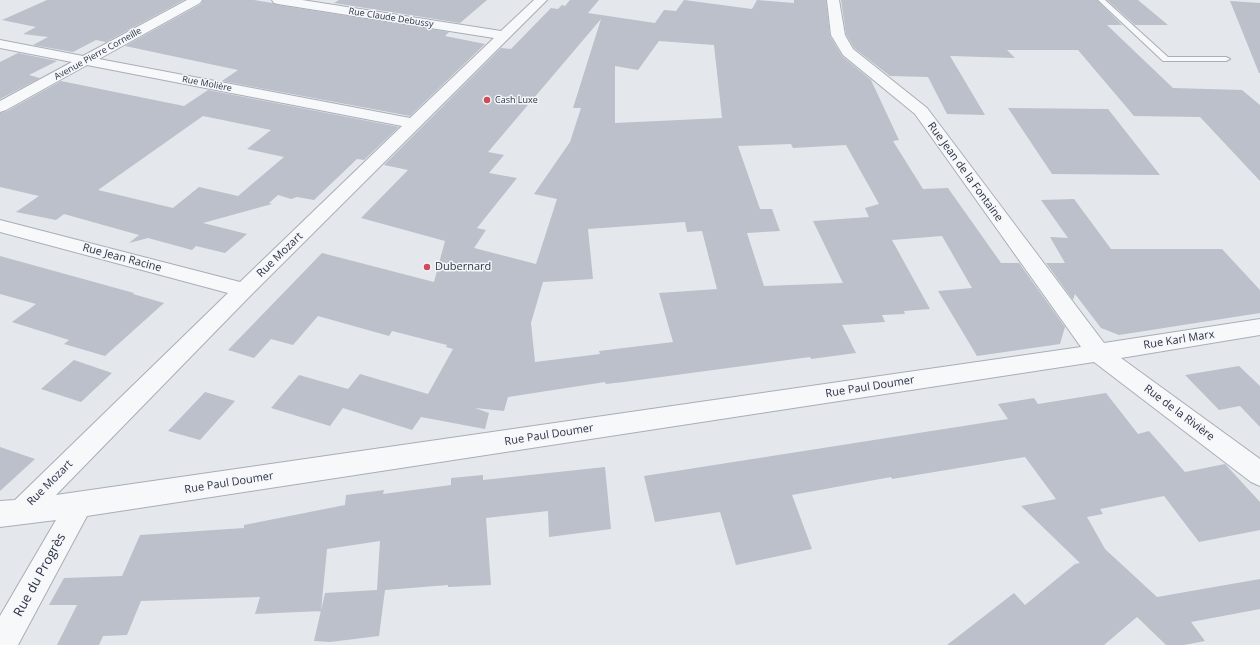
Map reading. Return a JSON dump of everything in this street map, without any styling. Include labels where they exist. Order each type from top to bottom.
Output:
[{"type":"street","name":"Avenue Pierre Corneille","points":[[0,107],[87,61],[196,0]]},
{"type":"street","name":"Rue Claude Debussy","points":[[278,0],[504,36]]},
{"type":"street","name":"Rue Mozart","points":[[10,513],[244,290],[542,0]]},
{"type":"street","name":"Rue Jean de la Fontaine","points":[[833,0],[838,36],[848,52],[921,111],[1098,353]]},
{"type":"street","name":"Rue Molière","points":[[0,44],[414,124]]},
{"type":"street","name":"Rue Jean Racine","points":[[0,226],[244,290]]},
{"type":"street","name":"Rue Karl Marx","points":[[1098,353],[1260,327]]},
{"type":"street","name":"Rue de la Rivière","points":[[1098,353],[1260,474]]},
{"type":"street","name":"Rue Paul Doumer","points":[[10,513],[79,505],[1098,353]]},
{"type":"street","name":"Rue du Progrès","points":[[1,645],[79,505]]},
{"type":"lane","points":[[1101,0],[1166,59],[1226,59]]},
{"type":"building","points":[[47,0],[184,0],[106,42],[96,40],[73,52],[33,45],[48,37],[23,34],[36,27],[2,20]]},
{"type":"building","points":[[203,0],[254,0],[449,32],[445,36],[485,44],[410,116],[222,81],[238,70],[125,46],[201,4]]},
{"type":"building","points":[[339,0],[487,0],[460,23],[334,3]]},
{"type":"building","points":[[570,0],[599,0],[588,13],[655,23],[664,10],[676,11],[684,0],[752,9],[757,0],[794,3],[794,0],[826,0],[830,36],[842,56],[871,80],[899,140],[893,141],[923,189],[948,188],[1001,263],[1019,263],[1065,327],[1060,344],[977,356],[938,291],[972,288],[942,236],[892,240],[930,309],[904,311],[905,314],[882,315],[885,322],[842,325],[856,353],[811,359],[810,357],[624,382],[606,384],[605,382],[508,397],[504,411],[475,408],[489,413],[485,429],[421,417],[412,430],[343,408],[330,426],[271,408],[299,375],[348,389],[360,374],[428,394],[453,349],[446,347],[447,345],[392,331],[389,336],[318,316],[293,345],[271,339],[254,358],[228,350],[322,253],[434,282],[445,241],[361,218],[408,170],[384,165],[501,48],[511,49],[551,8],[558,9],[562,5],[565,6]],"holes":[[[601,19],[573,108],[581,108],[570,142],[534,194],[557,199],[536,264],[474,248],[486,230],[477,228],[517,178],[489,173],[504,155],[488,152]],[[659,41],[714,45],[722,118],[615,123],[615,66],[638,70]],[[791,144],[793,148],[846,145],[879,204],[865,208],[869,217],[813,221],[843,283],[764,286],[747,233],[780,231],[772,209],[760,209],[738,146]],[[685,222],[687,232],[702,231],[717,289],[659,293],[673,342],[599,351],[600,354],[535,362],[531,323],[543,282],[593,279],[588,229]]]},
{"type":"building","points":[[841,0],[1097,0],[1122,25],[1107,25],[1173,88],[1242,90],[1260,105],[1260,181],[1200,117],[1134,116],[1078,50],[1007,50],[1015,58],[950,56],[985,115],[947,114],[928,77],[890,76],[854,48],[846,34]]},
{"type":"building","points":[[1107,0],[1138,0],[1168,25],[1135,25]]},
{"type":"building","points":[[1230,1],[1260,3],[1260,73],[1259,73]]},
{"type":"building","points":[[18,53],[57,61],[29,75],[40,78],[0,99],[0,62]]},
{"type":"building","points":[[61,81],[184,106],[208,90],[399,127],[364,160],[357,159],[314,200],[297,197],[291,199],[278,195],[269,203],[272,204],[203,223],[247,234],[225,253],[196,246],[192,250],[148,238],[129,243],[139,235],[64,214],[56,220],[16,212],[39,196],[0,187],[0,113],[7,111]],"holes":[[[203,116],[271,130],[247,149],[284,157],[238,196],[199,187],[173,208],[98,190]]]},
{"type":"building","points":[[1008,108],[1108,109],[1160,175],[1052,174]]},
{"type":"building","points":[[1074,199],[1111,249],[1222,249],[1260,290],[1260,313],[1119,335],[1101,328],[1075,294],[1073,300],[1046,263],[1065,263],[1050,237],[1068,238],[1041,200]]},
{"type":"building","points":[[0,256],[134,293],[133,294],[164,303],[105,356],[64,344],[69,340],[12,322],[36,304],[0,294]]},
{"type":"building","points":[[74,360],[112,373],[81,402],[41,389]]},
{"type":"building","points":[[1239,366],[1260,386],[1260,427],[1240,406],[1219,410],[1185,375]]},
{"type":"building","points":[[205,392],[235,401],[200,440],[168,431]]},
{"type":"building","points":[[1106,393],[1138,434],[1149,431],[1185,472],[1225,464],[1260,502],[1260,530],[1199,542],[1164,496],[1100,509],[1103,514],[1087,517],[1105,549],[1157,597],[1260,579],[1260,609],[1191,622],[1205,641],[1184,645],[1166,645],[1137,617],[1104,645],[947,645],[1014,593],[1025,605],[1075,564],[1080,563],[1021,506],[1056,499],[1025,457],[892,479],[891,477],[792,495],[812,549],[736,565],[720,512],[655,522],[644,476],[1008,419],[998,404],[1034,398],[1038,404]]},
{"type":"building","points":[[0,447],[35,459],[0,491]]},
{"type":"building","points":[[605,467],[611,529],[549,537],[548,511],[486,518],[491,585],[448,587],[448,585],[385,590],[379,636],[330,642],[314,641],[321,611],[255,614],[260,597],[141,601],[127,635],[103,636],[99,645],[57,645],[77,605],[49,605],[64,578],[122,576],[140,535],[244,528],[244,525],[345,505],[346,495],[384,490],[383,494],[451,485],[451,478],[483,475],[483,480]],"holes":[[[380,541],[377,590],[325,593],[321,610],[327,549]]]},
{"type":"place","name":"Cash Luxe","points":[[487,100]]},
{"type":"place","name":"Dubernard","points":[[427,267]]}]
